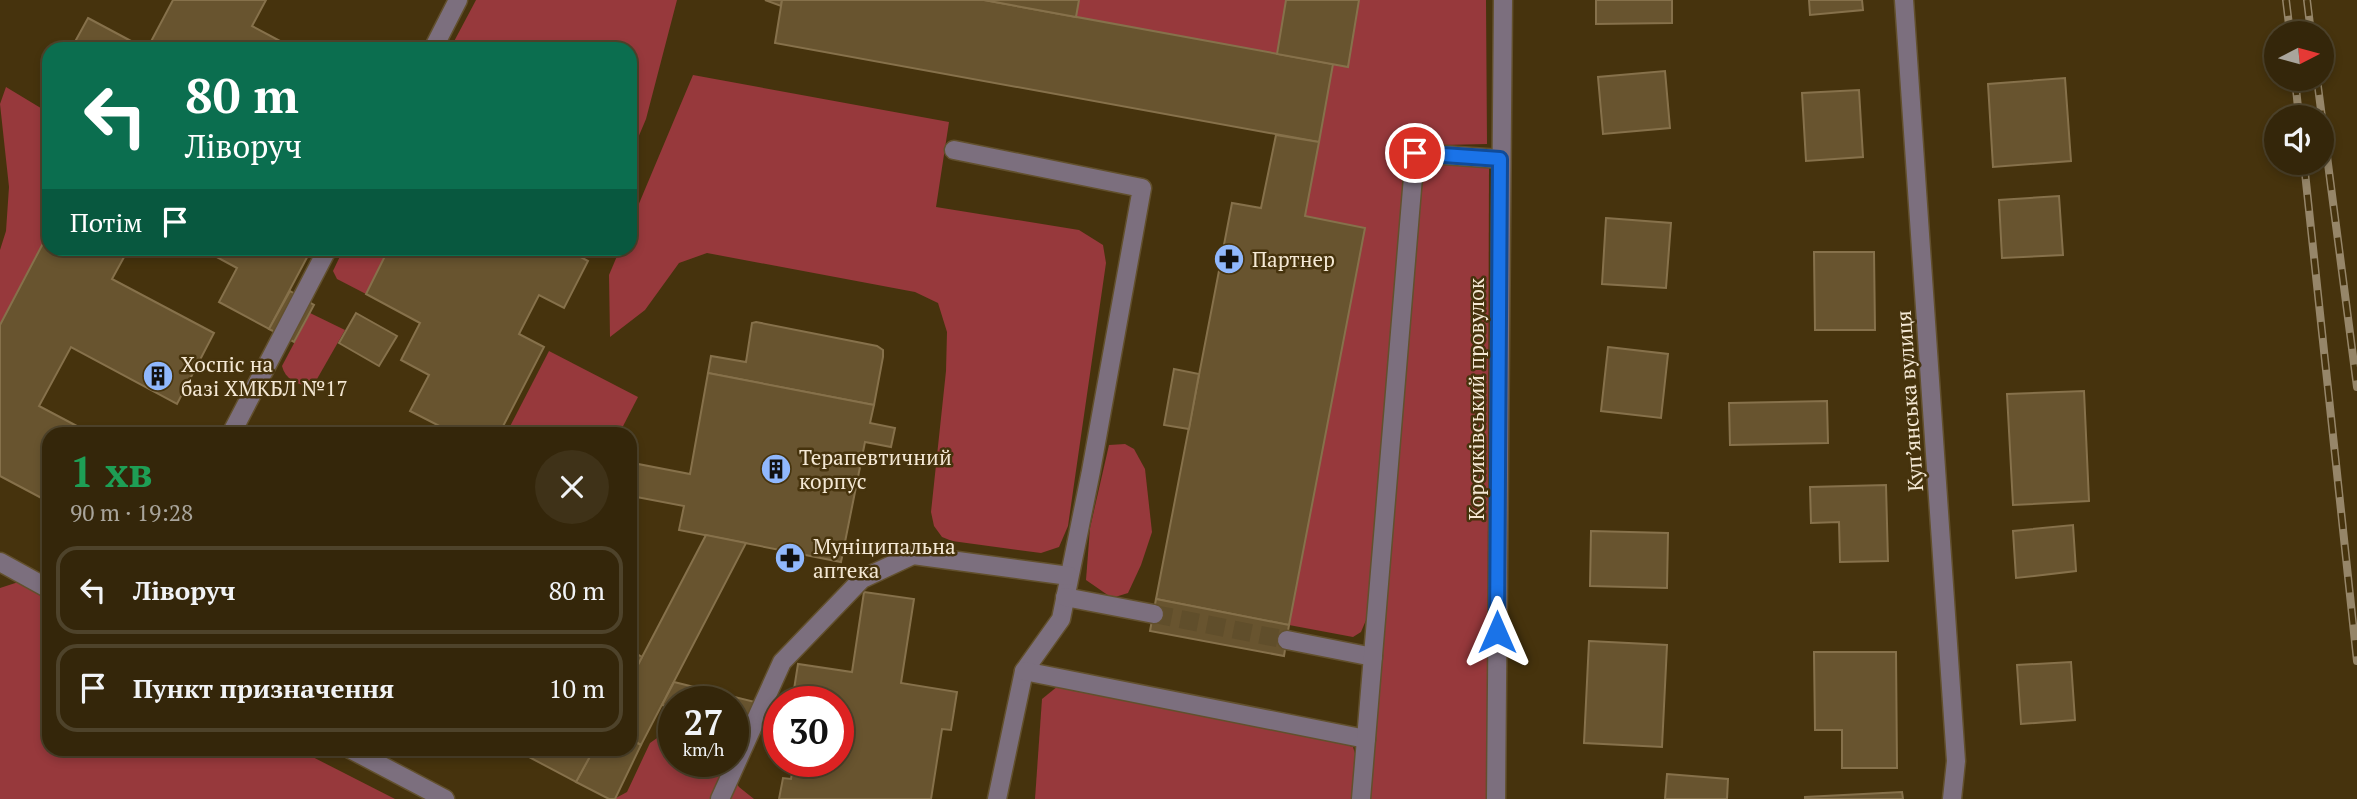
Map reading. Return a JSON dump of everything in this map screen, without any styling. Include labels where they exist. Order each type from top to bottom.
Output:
[{"type":"street","points":[[437,42],[458,0]]},
{"type":"street","name":"Корсиківський провулок","points":[[1496,799],[1503,0]]},
{"type":"street","name":"Куп’янська вулиця","points":[[1904,0],[1956,761],[1952,799]]},
{"type":"street","points":[[954,150],[1142,188],[1091,471],[1061,619],[1024,670],[997,799]]},
{"type":"street","points":[[1362,799],[1415,153],[1500,159]]},
{"type":"street","points":[[235,427],[324,256]]},
{"type":"street","points":[[720,799],[782,662],[862,579],[913,555],[1069,576]]},
{"type":"street","points":[[0,562],[42,585]]},
{"type":"street","points":[[1065,597],[1154,614]]},
{"type":"street","points":[[1287,640],[1373,657]]},
{"type":"street","points":[[1024,670],[1366,739]]},
{"type":"street","points":[[363,756],[445,799]]},
{"type":"shaded area","points":[[476,0],[677,0],[646,119],[637,140],[637,42],[454,42]]},
{"type":"shaded area","points":[[1079,0],[1286,0],[1277,54],[1076,17]]},
{"type":"shaded area","points":[[1359,0],[1486,0],[1487,144],[1443,145],[1414,142],[1407,150],[1369,613],[1361,632],[1353,637],[1289,625],[1365,228],[1305,216],[1333,64],[1348,66]]},
{"type":"shaded area","points":[[693,75],[949,122],[936,207],[1079,230],[1103,245],[1106,263],[1068,526],[1059,547],[1041,553],[952,541],[942,537],[934,526],[931,512],[946,371],[947,332],[938,303],[915,292],[707,253],[679,263],[645,310],[610,337],[609,275],[617,256],[637,256],[637,208]]},
{"type":"shaded area","points":[[6,87],[42,109],[42,245],[0,325],[0,250],[6,231],[9,187],[0,104]]},
{"type":"shaded area","points":[[1419,160],[1489,165],[1487,799],[1370,799]]},
{"type":"shaded area","points":[[340,256],[385,256],[366,294],[337,279],[333,271]]},
{"type":"shaded area","points":[[310,313],[345,330],[317,379],[310,386],[292,380],[282,366]]},
{"type":"shaded area","points":[[549,351],[638,397],[623,427],[510,427]]},
{"type":"shaded area","points":[[1125,444],[1134,449],[1145,469],[1152,532],[1128,593],[1112,598],[1086,580],[1090,528],[1109,445]]},
{"type":"shaded area","points":[[42,574],[42,756],[311,756],[395,799],[0,799],[0,588]]},
{"type":"shaded area","points":[[1058,686],[1328,739],[1353,747],[1357,760],[1354,799],[1035,799],[1042,699]]},
{"type":"shaded area","points":[[658,737],[658,777],[732,777],[739,787],[754,799],[614,799],[627,792],[650,743]]},
{"type":"building","points":[[173,0],[266,0],[252,26],[282,42],[151,42]]},
{"type":"building","points":[[765,0],[782,0],[781,6]]},
{"type":"building","points":[[782,0],[984,0],[1333,64],[1319,142],[775,43]]},
{"type":"building","points":[[984,0],[1079,0],[1076,17]]},
{"type":"building","points":[[1286,0],[1359,0],[1348,67],[1277,54]]},
{"type":"building","points":[[1596,0],[1672,0],[1672,23],[1596,24]]},
{"type":"building","points":[[1809,0],[1862,0],[1863,10],[1810,15]]},
{"type":"building","points":[[88,18],[133,42],[75,42]]},
{"type":"building","points":[[1665,71],[1670,128],[1603,134],[1598,77]]},
{"type":"building","points":[[2065,78],[2071,161],[1993,167],[1988,84]]},
{"type":"building","points":[[1859,90],[1863,157],[1806,161],[1802,93]]},
{"type":"building","points":[[1276,135],[1319,142],[1305,216],[1365,228],[1289,625],[1156,599],[1232,203],[1261,208]]},
{"type":"building","points":[[2059,196],[2063,255],[2002,258],[1999,200]]},
{"type":"building","points":[[1606,218],[1671,223],[1666,288],[1602,284]]},
{"type":"building","name":"Хоспіс на базі ХМКБЛ №17","points":[[42,245],[42,256],[125,256],[112,279],[214,333],[177,404],[71,347],[39,406],[79,427],[42,427],[42,498],[0,476],[0,325]]},
{"type":"building","points":[[1814,252],[1874,252],[1875,330],[1815,330]]},
{"type":"building","name":"Хоспіс на базі ХМКБЛ №17","points":[[215,256],[308,256],[269,329],[219,302],[237,268]]},
{"type":"building","points":[[385,256],[579,256],[588,261],[564,308],[539,295],[519,334],[544,347],[503,427],[441,427],[410,411],[429,375],[401,360],[420,323],[366,294]]},
{"type":"building","points":[[290,291],[314,305],[294,342],[269,329]]},
{"type":"building","points":[[356,313],[397,336],[379,366],[339,343]]},
{"type":"building","points":[[752,323],[877,346],[883,350],[874,405],[708,373],[711,356],[746,362]]},
{"type":"building","points":[[1608,347],[1668,354],[1661,418],[1601,411]]},
{"type":"building","points":[[1174,369],[1199,374],[1189,429],[1164,425]]},
{"type":"building","name":"Терапевтичний корпус","points":[[708,373],[874,405],[870,423],[895,428],[891,447],[865,442],[841,562],[679,530],[684,506],[637,497],[638,464],[690,474]]},
{"type":"building","points":[[2084,391],[2089,501],[2013,505],[2007,394]]},
{"type":"building","points":[[1827,401],[1828,443],[1730,445],[1729,403]]},
{"type":"building","points":[[1886,485],[1888,561],[1840,562],[1839,522],[1811,523],[1810,487]]},
{"type":"building","points":[[2073,525],[2076,571],[2016,578],[2013,531]]},
{"type":"building","points":[[1591,531],[1668,533],[1667,588],[1590,586]]},
{"type":"building","points":[[706,535],[746,543],[672,686],[658,686],[658,712],[641,745],[637,743],[637,667]]},
{"type":"building","points":[[864,592],[914,599],[901,683],[957,692],[951,730],[942,729],[931,799],[779,799],[783,778],[854,777],[854,686],[795,686],[798,664],[852,672]]},
{"type":"building","points":[[1156,599],[1289,625],[1284,656],[1150,631]]},
{"type":"building","points":[[1589,641],[1667,645],[1662,747],[1584,743]]},
{"type":"building","points":[[1814,652],[1896,652],[1897,768],[1842,768],[1842,730],[1815,730]]},
{"type":"building","points":[[637,654],[642,657],[637,667]]},
{"type":"building","points":[[2071,662],[2075,720],[2021,724],[2017,665]]},
{"type":"building","points":[[674,682],[690,686],[672,686]]},
{"type":"building","points":[[749,701],[763,704],[763,729],[749,726]]},
{"type":"building","points":[[527,756],[590,756],[576,782]]},
{"type":"building","points":[[590,756],[636,756],[615,799],[609,799],[576,782]]},
{"type":"building","points":[[1667,774],[1728,779],[1727,799],[1665,799]]},
{"type":"building","points":[[1902,792],[1903,799],[1805,799],[1805,797]]},
{"type":"tunnel","points":[[1154,614],[1287,640]]},
{"type":"railway","points":[[2286,0],[2289,21]]},
{"type":"railway","points":[[2307,0],[2310,21]]},
{"type":"railway","points":[[2296,91],[2298,105]]},
{"type":"railway","points":[[2319,91],[2357,387]]},
{"type":"railway","points":[[2305,175],[2357,661]]},
{"type":"place","name":"Партнер","points":[[1229,259]]},
{"type":"place","name":"Хоспіс на базі ХМКБЛ №17","points":[[158,376]]},
{"type":"place","name":"Терапевтичний корпус","points":[[776,469]]},
{"type":"place","name":"Муніципальна аптека","points":[[790,558]]},
{"type":"route","points":[[1415,153],[1500,159],[1497,632]]}]
